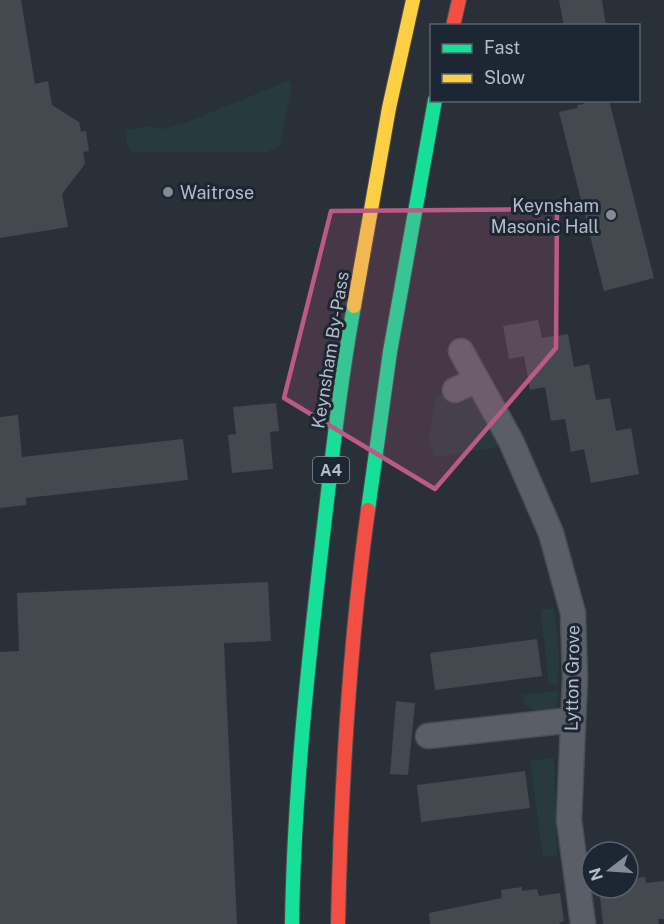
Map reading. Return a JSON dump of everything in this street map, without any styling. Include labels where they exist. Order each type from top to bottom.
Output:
[{"type":"highway","name":"Keynsham By-Pass","points":[[292,924],[293,840],[314,614],[345,355],[389,108],[413,0]]},
{"type":"highway","points":[[453,24],[459,0]]},
{"type":"highway","name":"A4","points":[[338,924],[340,842],[356,596],[390,351],[435,102]]},
{"type":"street","name":"Lytton Grove","points":[[461,351],[511,441],[551,533],[573,613],[575,678],[568,820],[583,924]]},
{"type":"street","points":[[455,390],[477,380]]},
{"type":"street","points":[[428,736],[572,720]]},
{"type":"highlighted area","points":[[557,209],[556,348],[435,489],[284,398],[331,211]]},
{"type":"green space","points":[[290,80],[292,87],[280,145],[267,152],[132,152],[127,144],[126,130],[150,126],[162,129],[185,123]]},
{"type":"green space","points":[[436,394],[473,397],[506,446],[434,457],[429,440]]},
{"type":"green space","points":[[554,608],[559,653],[558,684],[549,685],[541,610]]},
{"type":"green space","points":[[558,691],[556,710],[538,713],[525,705],[522,695]]},
{"type":"green space","points":[[554,758],[557,855],[543,857],[530,761]]},
{"type":"building","points":[[0,0],[21,0],[35,84],[48,81],[52,105],[79,122],[81,132],[86,131],[89,151],[83,152],[85,164],[62,194],[68,227],[0,238]]},
{"type":"building","points":[[559,0],[602,0],[606,24],[564,24]]},
{"type":"building","points":[[584,102],[610,102],[654,278],[604,291],[559,112],[578,108],[577,105],[584,104]]},
{"type":"building","points":[[538,320],[542,338],[568,334],[574,367],[589,364],[596,400],[610,398],[616,431],[631,428],[639,474],[591,483],[584,449],[571,452],[565,419],[551,421],[545,387],[530,390],[524,356],[509,359],[503,326]]},
{"type":"building","points":[[276,403],[279,431],[270,432],[273,469],[232,473],[228,435],[236,434],[233,407]]},
{"type":"building","points":[[18,415],[22,457],[183,439],[188,480],[26,498],[26,505],[0,508],[0,417]]},
{"type":"building","points":[[268,582],[271,641],[224,643],[237,924],[0,924],[0,652],[19,651],[17,593]]},
{"type":"building","points":[[537,639],[542,676],[435,690],[430,653]]},
{"type":"building","points":[[396,701],[415,703],[408,775],[390,774]]},
{"type":"building","points":[[525,771],[530,808],[421,822],[417,785]]},
{"type":"building","points":[[645,877],[646,883],[664,881],[664,919],[658,919],[659,924],[603,924],[600,900],[640,900],[640,878]]},
{"type":"building","points":[[522,887],[522,891],[537,889],[539,896],[560,893],[564,921],[559,924],[430,924],[429,913],[502,898],[501,890]]},
{"type":"traffic: fast","points":[[368,510],[390,352],[435,102]]},
{"type":"traffic: fast","points":[[292,924],[293,875],[307,680],[337,421],[354,306]]},
{"type":"traffic: slow","points":[[354,306],[389,108],[413,0]]},
{"type":"traffic: jam","points":[[453,24],[459,0]]},
{"type":"traffic: jam","points":[[338,924],[347,717],[361,561],[368,510]]},
{"type":"place","name":"Waitrose","points":[[168,192]]},
{"type":"place","name":"Keynsham Masonic Hall","points":[[611,215]]}]
